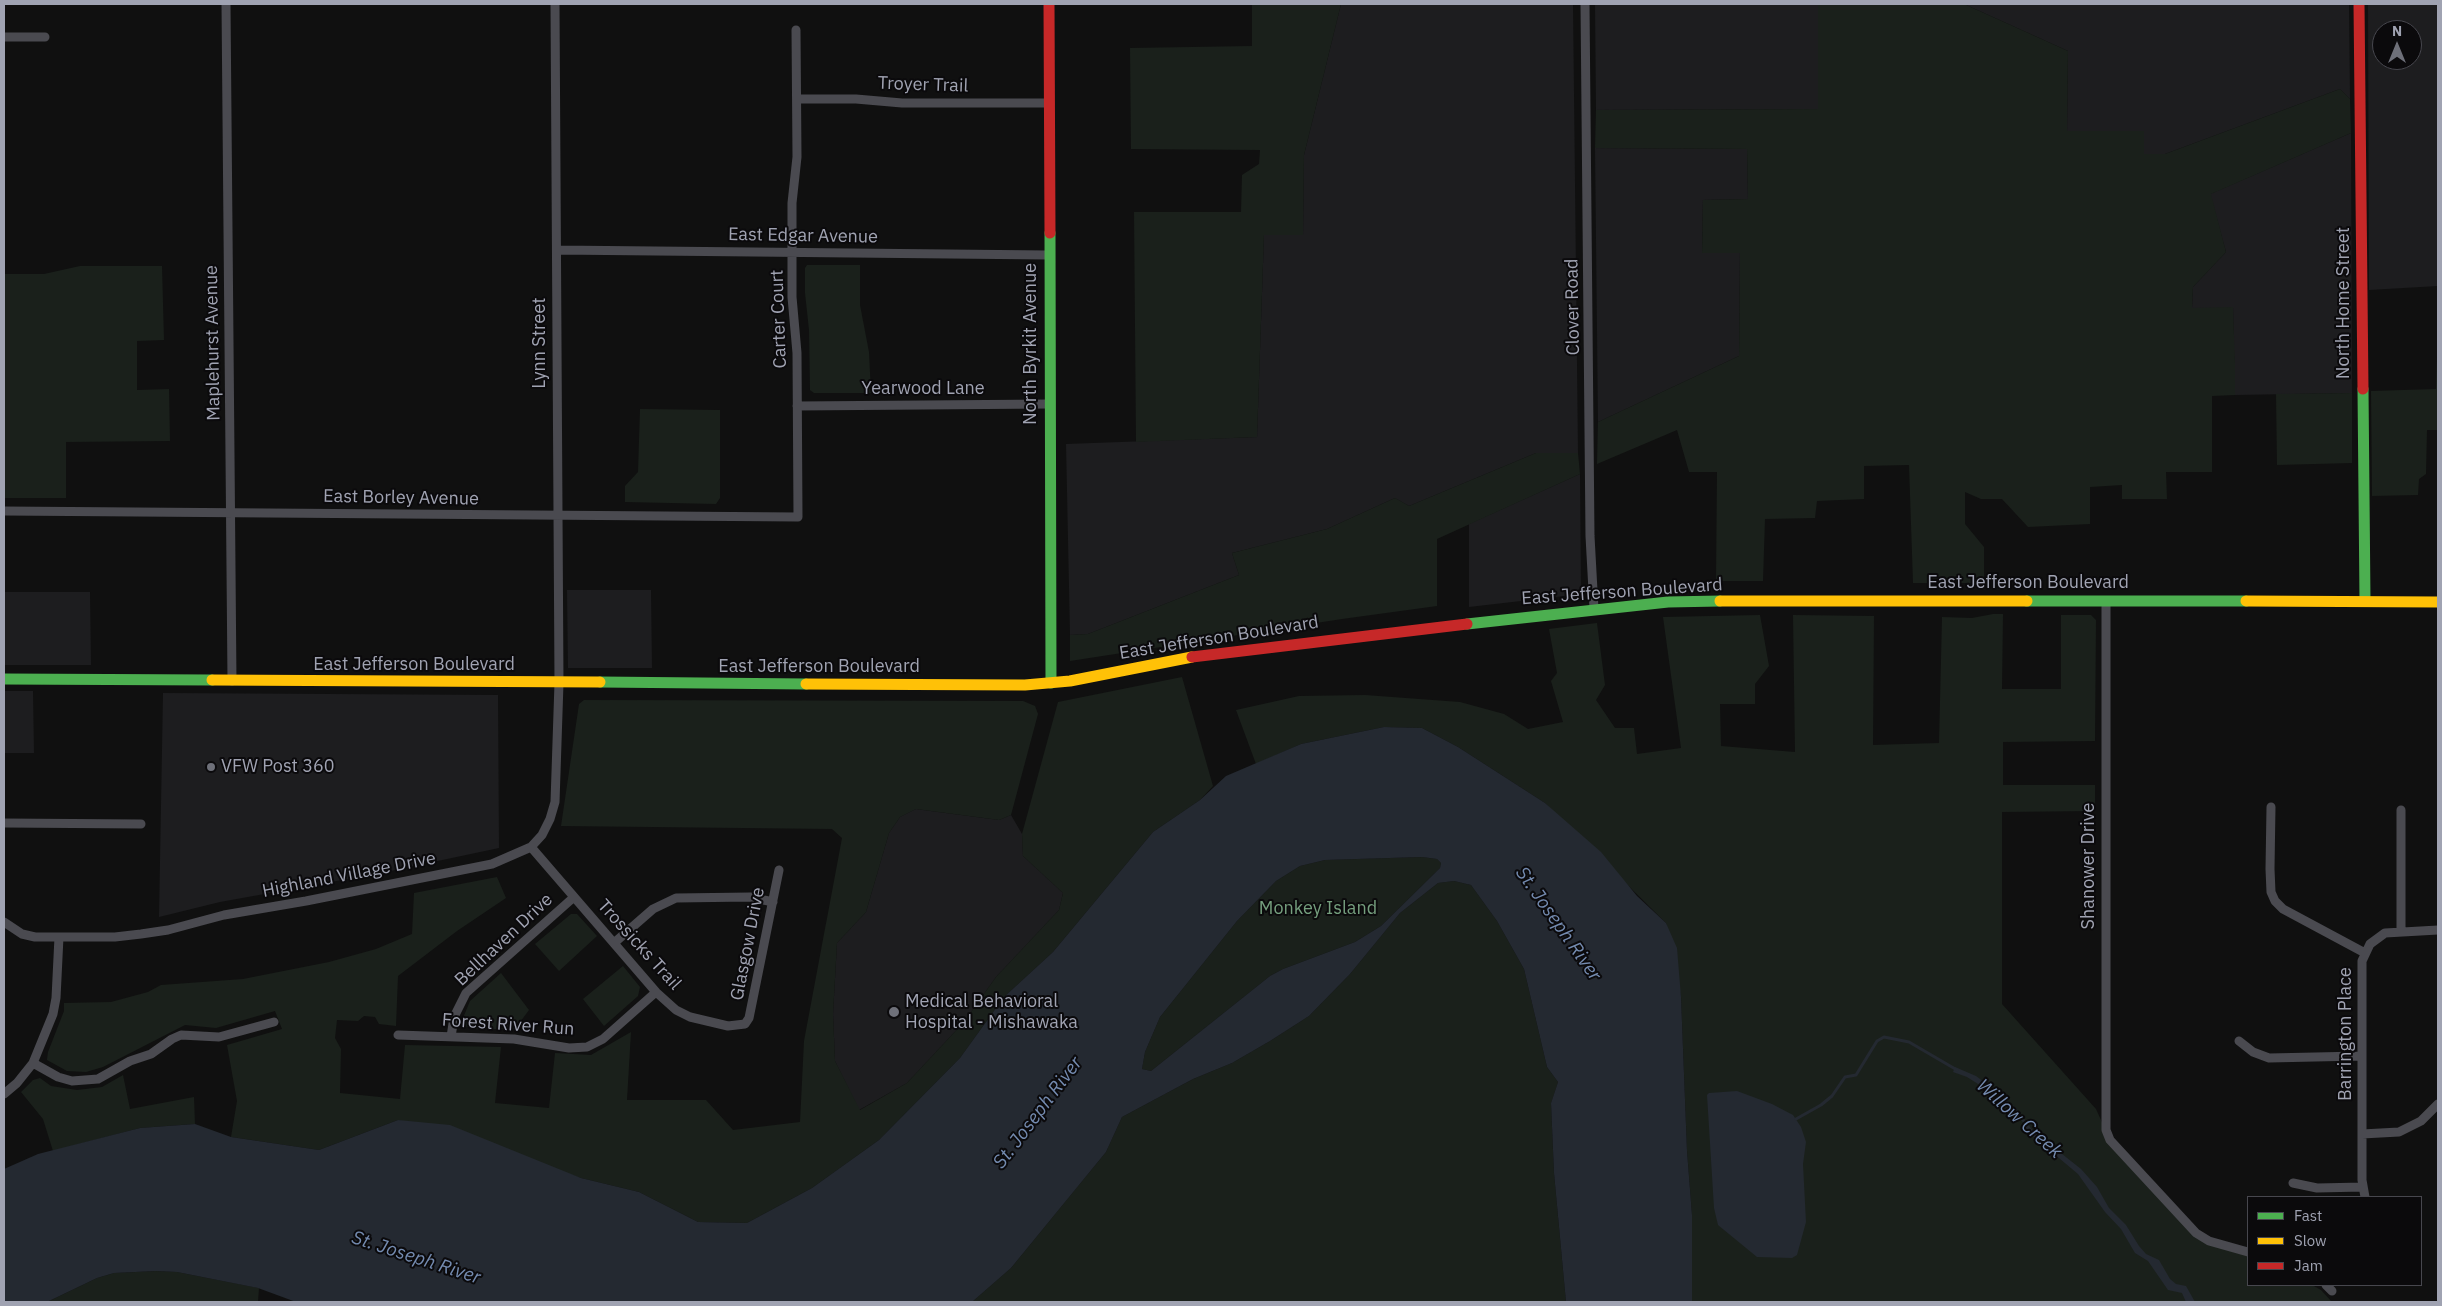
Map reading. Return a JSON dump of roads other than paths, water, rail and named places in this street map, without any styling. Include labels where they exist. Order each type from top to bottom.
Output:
[{"type":"street","name":"Maplehurst Avenue","points":[[226,4],[232,681]]},
{"type":"street","name":"Lynn Street","points":[[555,4],[559,683]]},
{"type":"street","name":"North Byrkit Avenue","points":[[1049,4],[1048,255],[1051,683]]},
{"type":"street","name":"Clover Road","points":[[1585,4],[1589,473],[1594,609]]},
{"type":"street","name":"North Home Street","points":[[2359,4],[2365,601]]},
{"type":"street","name":"Carter Court","points":[[796,30],[797,99],[792,297],[797,353],[798,517]]},
{"type":"street","points":[[4,37],[45,37]]},
{"type":"street","name":"Troyer Trail","points":[[797,99],[856,99],[902,103],[1048,103]]},
{"type":"street","name":"East Edgar Avenue","points":[[557,250],[1048,255]]},
{"type":"street","name":"Yearwood Lane","points":[[798,406],[1049,404]]},
{"type":"street","name":"East Borley Avenue","points":[[4,511],[798,517]]},
{"type":"street","name":"East Jefferson Boulevard","points":[[4,680],[1051,683],[1162,661],[1260,647],[1653,603],[1736,600],[2438,602]]},
{"type":"street","name":"Shanower Drive","points":[[2106,601],[2106,1130],[2110,1140],[2196,1233],[2209,1241],[2247,1252]]},
{"type":"street","name":"Highland Village Drive","points":[[4,922],[22,934],[35,937],[115,937],[168,930],[232,913],[306,901],[492,864],[531,847],[546,827],[556,802],[559,683]]},
{"type":"street","points":[[2271,807],[2270,869],[2271,892],[2274,901],[2283,909],[2364,953]]},
{"type":"street","points":[[2401,810],[2401,930]]},
{"type":"street","points":[[4,823],[141,824]]},
{"type":"street","name":"Trossicks Trail","points":[[531,847],[656,992],[676,1010],[690,1017],[728,1026],[745,1024]]},
{"type":"street","name":"Glasgow Drive","points":[[745,1024],[753,1007],[779,870]]},
{"type":"street","name":"Bellhaven Drive","points":[[451,1037],[454,1017],[466,993],[574,897]]},
{"type":"street","points":[[614,943],[653,909],[676,898],[750,897],[772,902]]},
{"type":"street","name":"Barrington Place","points":[[2365,1196],[2362,1134],[2362,961],[2364,953],[2375,939],[2385,933],[2401,930],[2438,930]]},
{"type":"street","points":[[4,1094],[18,1083],[32,1063],[48,1028],[56,998],[59,937]]},
{"type":"street","name":"Forest River Run","points":[[398,1034],[514,1039],[569,1048],[587,1047],[603,1039],[656,992]]},
{"type":"street","points":[[32,1063],[72,1081],[98,1079],[130,1061],[151,1054],[172,1038],[181,1035],[219,1037],[274,1022]]},
{"type":"street","points":[[2239,1041],[2253,1052],[2269,1058],[2362,1056]]},
{"type":"street","points":[[2362,1134],[2399,1132],[2413,1126],[2438,1104]]},
{"type":"street","points":[[2293,1182],[2317,1188],[2363,1186]]},
{"type":"water","name":"St. Joseph River","points":[[1384,727],[1422,728],[1458,747],[1545,803],[1601,852],[1637,896],[1666,923],[1677,948],[1681,997],[1687,1151],[1692,1215],[1692,1302],[1566,1302],[1554,1173],[1551,1103],[1558,1082],[1547,1067],[1524,969],[1497,921],[1471,885],[1454,881],[1438,883],[1400,913],[1350,974],[1309,1016],[1232,1063],[1193,1079],[1122,1117],[1106,1152],[1011,1268],[972,1302],[296,1302],[258,1288],[177,1272],[156,1271],[114,1273],[97,1278],[47,1302],[4,1302],[4,1169],[38,1154],[140,1128],[195,1124],[231,1137],[319,1150],[398,1120],[450,1125],[581,1178],[639,1192],[698,1222],[747,1223],[812,1188],[879,1140],[960,1058],[1004,997],[1053,952],[1153,832],[1200,800],[1226,776],[1301,744]],"holes":[[[1422,857],[1437,859],[1441,863],[1440,868],[1381,926],[1355,942],[1283,969],[1270,976],[1151,1071],[1142,1069],[1145,1052],[1160,1017],[1237,921],[1276,881],[1300,866],[1325,860]]]},
{"type":"water","points":[[1955,1067],[1976,1076],[1996,1091],[2016,1108],[2033,1131],[2081,1169],[2097,1187],[2109,1208],[2126,1225],[2139,1246],[2146,1254],[2159,1260],[2170,1279],[2176,1284],[2186,1286],[2195,1302],[2186,1302],[2182,1293],[2168,1290],[2148,1261],[2135,1253],[2121,1229],[2105,1212],[2078,1174],[2028,1132],[2022,1121],[1994,1094],[1967,1077],[1953,1072]]},
{"type":"water","points":[[1737,1091],[1772,1104],[1793,1115],[1801,1127],[1806,1142],[1803,1164],[1806,1222],[1797,1255],[1792,1258],[1757,1257],[1718,1225],[1714,1208],[1707,1095],[1709,1093]]},
{"type":"waterway","name":"Willow Creek","points":[[1796,1119],[1821,1105],[1832,1096],[1845,1077],[1856,1075],[1877,1041],[1884,1037],[1909,1042],[1957,1070]]},
{"type":"place","name":"VFW Post 360","points":[[211,767]]},
{"type":"place","name":"Medical Behavioral Hospital - Mishawaka","points":[[894,1012]]},
{"type":"park label","name":"Monkey Island","points":[[1318,909]]}]
